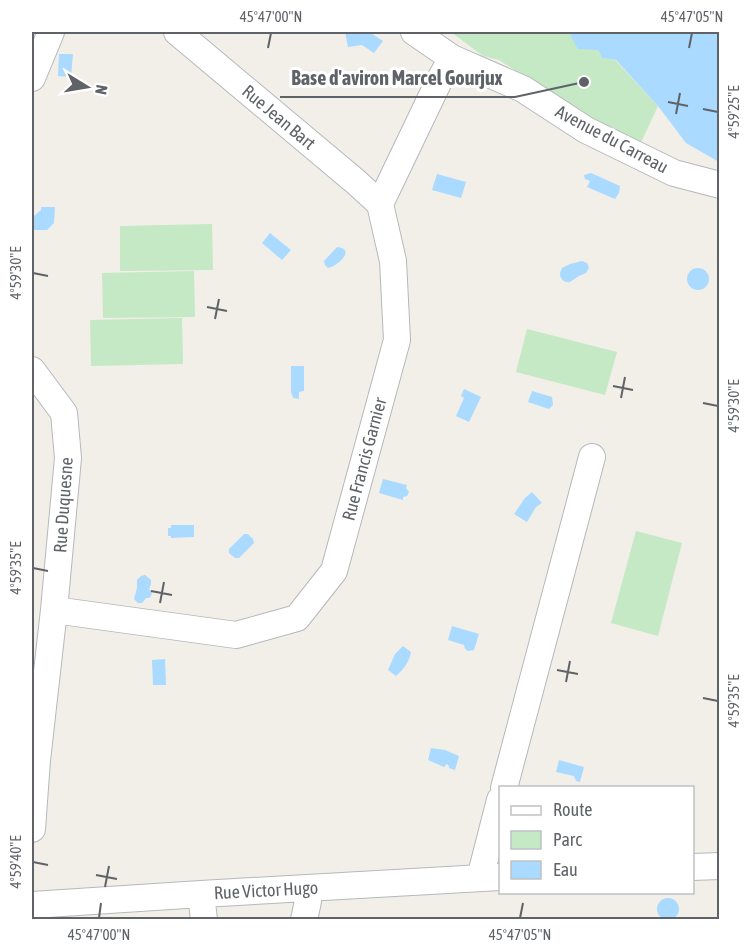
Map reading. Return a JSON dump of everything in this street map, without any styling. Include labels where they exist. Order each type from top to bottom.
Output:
[{"type":"street","points":[[32,78],[51,32]]},
{"type":"street","name":"Rue Jean Bart","points":[[177,32],[380,204]]},
{"type":"street","name":"Avenue du Carreau","points":[[414,32],[452,58],[523,89],[586,130],[674,173],[720,185]]},
{"type":"street","points":[[380,204],[452,58]]},
{"type":"street","name":"Rue Francis Garnier","points":[[54,610],[236,635],[297,618],[334,571],[396,340],[393,261],[380,204]]},
{"type":"street","name":"Rue Duquesne","points":[[32,370],[63,413],[68,458],[32,829]]},
{"type":"street","points":[[505,786],[592,457]]},
{"type":"street","points":[[490,878],[499,814]]},
{"type":"street","points":[[694,867],[720,866]]},
{"type":"street","name":"Rue Victor Hugo","points":[[32,905],[490,878]]},
{"type":"street","points":[[304,920],[308,901],[306,889]]},
{"type":"street","points":[[201,894],[204,920]]},
{"type":"green space","points":[[451,32],[574,32],[570,35],[598,50],[602,58],[615,60],[658,106],[638,149],[499,60],[483,56]]},
{"type":"green space","points":[[212,224],[213,270],[120,271],[120,226]]},
{"type":"green space","points":[[194,271],[195,317],[103,318],[102,273]]},
{"type":"green space","points":[[182,318],[183,364],[91,366],[90,320]]},
{"type":"green space","points":[[527,329],[617,352],[605,395],[516,372]]},
{"type":"green space","points":[[636,531],[682,543],[658,636],[611,623]]},
{"type":"water","points":[[345,32],[369,32],[383,41],[374,53],[362,45],[348,47]]},
{"type":"water","points":[[574,32],[719,32],[719,162],[686,143],[658,106],[616,60],[602,58],[598,50],[578,49],[570,35]]},
{"type":"water","points":[[59,54],[73,54],[71,77],[58,76]]},
{"type":"water","points":[[591,173],[620,186],[615,199],[587,187],[590,181],[585,179],[584,175]]},
{"type":"water","points":[[437,174],[466,182],[461,198],[432,190]]},
{"type":"water","points":[[41,207],[55,207],[54,223],[47,230],[32,230],[32,216],[41,210]]},
{"type":"water","points":[[270,233],[291,250],[282,260],[262,243]]},
{"type":"water","points":[[337,247],[343,248],[345,254],[340,261],[328,268],[324,261]]},
{"type":"water","points":[[582,261],[587,263],[589,268],[586,273],[570,282],[563,280],[560,273],[562,268]]},
{"type":"water","points":[[694,268],[702,268],[709,275],[709,283],[702,290],[694,290],[687,283],[687,275]]},
{"type":"water","points":[[291,366],[304,366],[304,391],[299,392],[299,399],[293,398],[291,392]]},
{"type":"water","points":[[464,389],[481,397],[469,422],[456,416],[464,398],[461,396]]},
{"type":"water","points":[[532,391],[552,397],[553,405],[549,409],[528,402]]},
{"type":"water","points":[[383,479],[407,485],[409,492],[407,496],[403,497],[403,500],[379,493]]},
{"type":"water","points":[[532,492],[542,503],[536,507],[527,522],[514,514]]},
{"type":"water","points":[[171,525],[194,525],[194,537],[171,538],[168,536],[168,528],[171,528]]},
{"type":"water","points":[[244,534],[248,534],[254,543],[239,558],[235,558],[229,553],[229,549]]},
{"type":"water","points":[[145,575],[151,580],[149,589],[152,592],[151,596],[142,603],[138,603],[134,599],[137,580]]},
{"type":"water","points":[[452,626],[479,634],[474,650],[468,651],[464,645],[448,640]]},
{"type":"water","points":[[403,646],[411,652],[406,665],[396,676],[388,670],[395,654]]},
{"type":"water","points":[[165,659],[166,685],[153,685],[152,660]]},
{"type":"water","points":[[431,748],[445,750],[459,756],[455,770],[449,768],[447,764],[444,767],[428,760]]},
{"type":"water","points":[[559,760],[584,767],[580,782],[576,781],[574,776],[556,772]]},
{"type":"water","points":[[668,898],[678,905],[679,909],[672,919],[668,920],[658,913],[657,909],[664,899]]},
{"type":"place","name":"Base d'aviron Marcel Gourjux","points":[[584,82]]}]
